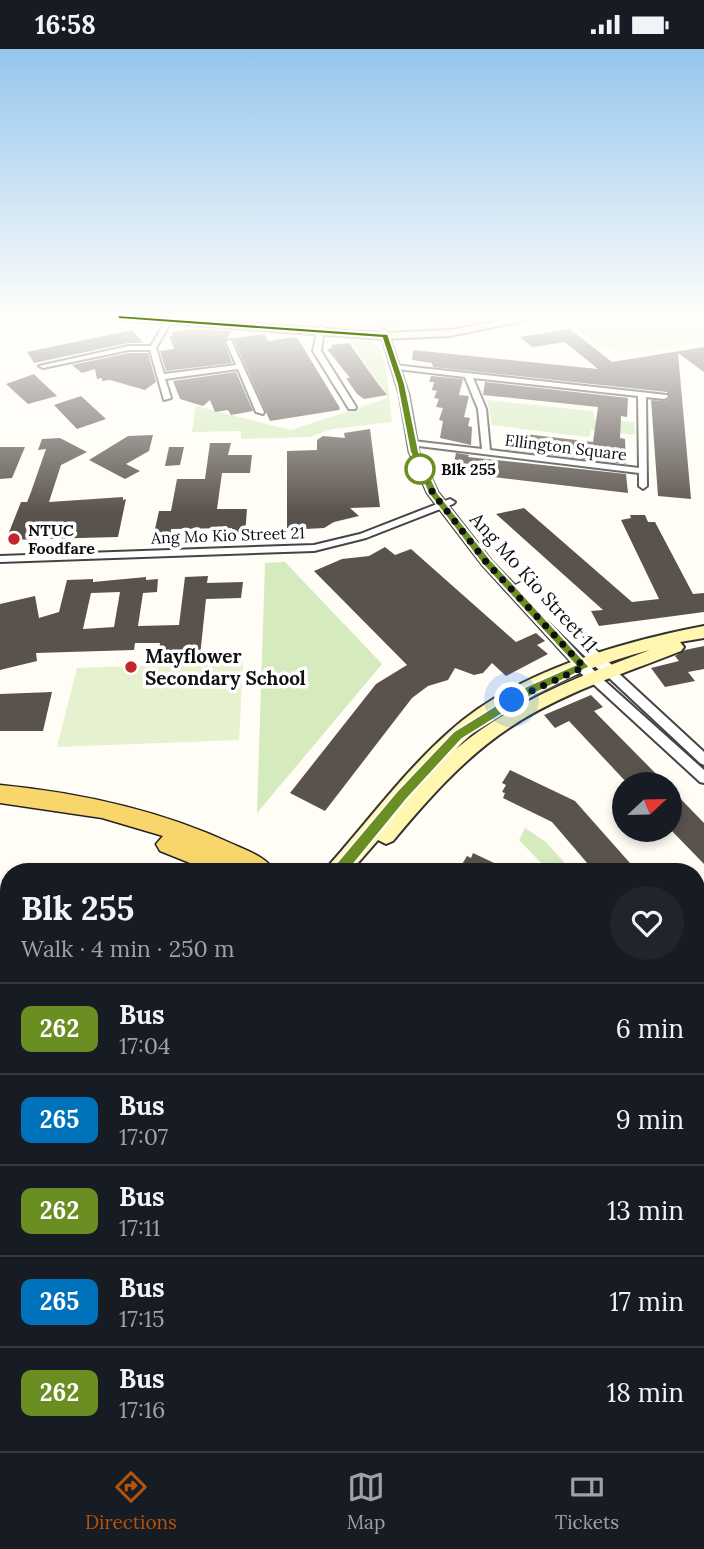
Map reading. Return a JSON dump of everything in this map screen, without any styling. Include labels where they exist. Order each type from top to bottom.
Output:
[{"type":"main road","points":[[362,863],[417,798],[464,753],[502,723],[630,647],[704,632]]},
{"type":"main road","points":[[345,863],[457,735],[531,689],[672,648],[704,642]]},
{"type":"main road","points":[[0,794],[99,807],[208,843],[247,863]]},
{"type":"main road","points":[[0,807],[77,816],[110,824],[174,846],[212,863]]},
{"type":"street","points":[[163,382],[167,398]]},
{"type":"street","points":[[247,382],[260,412]]},
{"type":"street","points":[[337,382],[352,407]]},
{"type":"street","name":"Ang Mo Kio Street 11","points":[[404,382],[418,444],[420,467],[487,563],[704,778]]},
{"type":"street","name":"Ellington Square","points":[[471,382],[482,409],[486,451]]},
{"type":"street","points":[[536,382],[664,397]]},
{"type":"street","name":"Ellington Square","points":[[642,394],[642,486]]},
{"type":"street","name":"Ellington Square","points":[[418,444],[642,471]]},
{"type":"street","name":"Ang Mo Kio Street 21","points":[[0,559],[314,548],[362,536],[446,503]]},
{"type":"street","name":"Ang Mo Kio Street 11","points":[[596,669],[704,760]]},
{"type":"green space","points":[[378,382],[387,382],[392,422],[332,429],[310,437],[241,439],[241,431],[192,432],[196,406],[291,430],[388,398]]},
{"type":"green space","points":[[487,400],[593,411],[595,419],[634,422],[635,435],[591,430],[590,436],[586,437],[492,425]]},
{"type":"green space","points":[[285,562],[382,664],[257,813],[265,563]]},
{"type":"green space","points":[[243,662],[239,740],[57,747],[77,668]]},
{"type":"green space","points":[[525,828],[546,842],[565,863],[541,863],[519,840]]},
{"type":"building","points":[[43,382],[57,396],[28,404],[6,384]]},
{"type":"building","points":[[118,382],[155,382],[145,390]]},
{"type":"building","points":[[174,382],[241,382],[253,411],[231,415],[228,410],[215,412],[210,400],[203,406],[180,399]]},
{"type":"building","points":[[253,382],[324,382],[340,408],[339,410],[270,421]]},
{"type":"building","points":[[349,382],[377,382],[387,395],[364,399]]},
{"type":"building","points":[[434,382],[462,382],[459,395],[469,396],[464,417],[470,418],[468,426],[472,427],[471,445],[440,438],[443,421],[439,420],[443,408],[436,407],[439,399],[434,398],[437,391],[432,390]]},
{"type":"building","points":[[485,382],[489,382],[628,398],[627,417],[621,416],[620,438],[625,439],[626,464],[504,449],[507,432],[593,442],[598,407],[483,395]]},
{"type":"building","points":[[577,382],[681,382],[691,499],[658,496],[651,400],[665,401],[670,398],[667,392]]},
{"type":"building","points":[[81,396],[106,419],[77,429],[54,405]]},
{"type":"building","points":[[370,429],[380,507],[350,508],[359,516],[334,522],[324,528],[287,530],[287,451],[317,450],[317,440],[323,436],[345,438],[344,433]]},
{"type":"building","points":[[153,435],[149,451],[126,464],[140,471],[125,479],[89,460],[128,436]]},
{"type":"building","points":[[60,438],[87,452],[61,465],[49,502],[123,497],[123,500],[126,499],[118,537],[6,540],[21,502],[27,502],[31,492],[46,449],[38,450],[42,439]]},
{"type":"building","points":[[210,443],[231,443],[228,455],[252,455],[250,473],[222,473],[217,509],[247,509],[245,535],[231,535],[232,528],[171,529],[170,538],[153,538],[159,511],[171,511],[177,479],[205,479]]},
{"type":"building","points":[[0,447],[25,447],[12,478],[0,479]]},
{"type":"building","points":[[169,447],[184,447],[180,465],[165,466]]},
{"type":"building","points":[[456,453],[469,455],[468,457],[626,474],[628,493],[452,472]]},
{"type":"building","points":[[524,508],[632,602],[659,599],[621,520],[631,518],[630,515],[645,515],[648,522],[655,522],[693,594],[704,593],[704,612],[599,626],[591,611],[603,610],[496,514]]},
{"type":"building","points":[[385,547],[395,555],[411,549],[516,642],[536,633],[545,641],[537,645],[548,654],[506,676],[492,663],[483,673],[474,675],[455,668],[448,680],[428,686],[412,698],[325,811],[290,793],[376,684],[407,665],[314,571],[342,559],[369,556]]},
{"type":"building","points":[[208,576],[207,583],[243,582],[241,598],[206,599],[200,656],[158,657],[160,643],[135,643],[134,650],[36,653],[37,661],[0,670],[0,604],[35,596],[39,618],[59,612],[67,580],[93,579],[93,582],[146,577],[146,580],[158,579],[157,592],[143,593],[138,626],[179,625],[185,577]],"holes":[[[120,592],[114,627],[83,629],[91,593]]]},
{"type":"building","points":[[704,646],[704,669],[688,672],[695,681],[665,687],[651,668],[679,661],[675,656],[685,650]]},
{"type":"building","points":[[52,692],[43,731],[0,731],[0,694]]},
{"type":"building","points":[[591,695],[603,707],[594,711],[654,772],[617,772],[569,721],[555,728],[544,715]]},
{"type":"building","points":[[510,770],[575,801],[630,863],[587,863],[552,822],[503,798],[505,793],[502,792],[506,785],[502,783]]},
{"type":"building","points":[[682,800],[704,823],[703,863],[682,841]]},
{"type":"building","points":[[473,853],[494,863],[463,863],[467,856],[471,858]]},
{"type":"bus line","name":"262","points":[[345,863],[457,735],[531,689],[584,667],[487,563],[433,493],[414,452],[401,382]]},
{"type":"place","name":"Blk 255","points":[[420,469]]},
{"type":"place","name":"NTUC Foodfare","points":[[14,539]]},
{"type":"place","name":"Mayflower Secondary School","points":[[131,667]]},
{"type":"route","points":[[420,469],[433,493],[487,563],[584,667],[512,700]]}]
